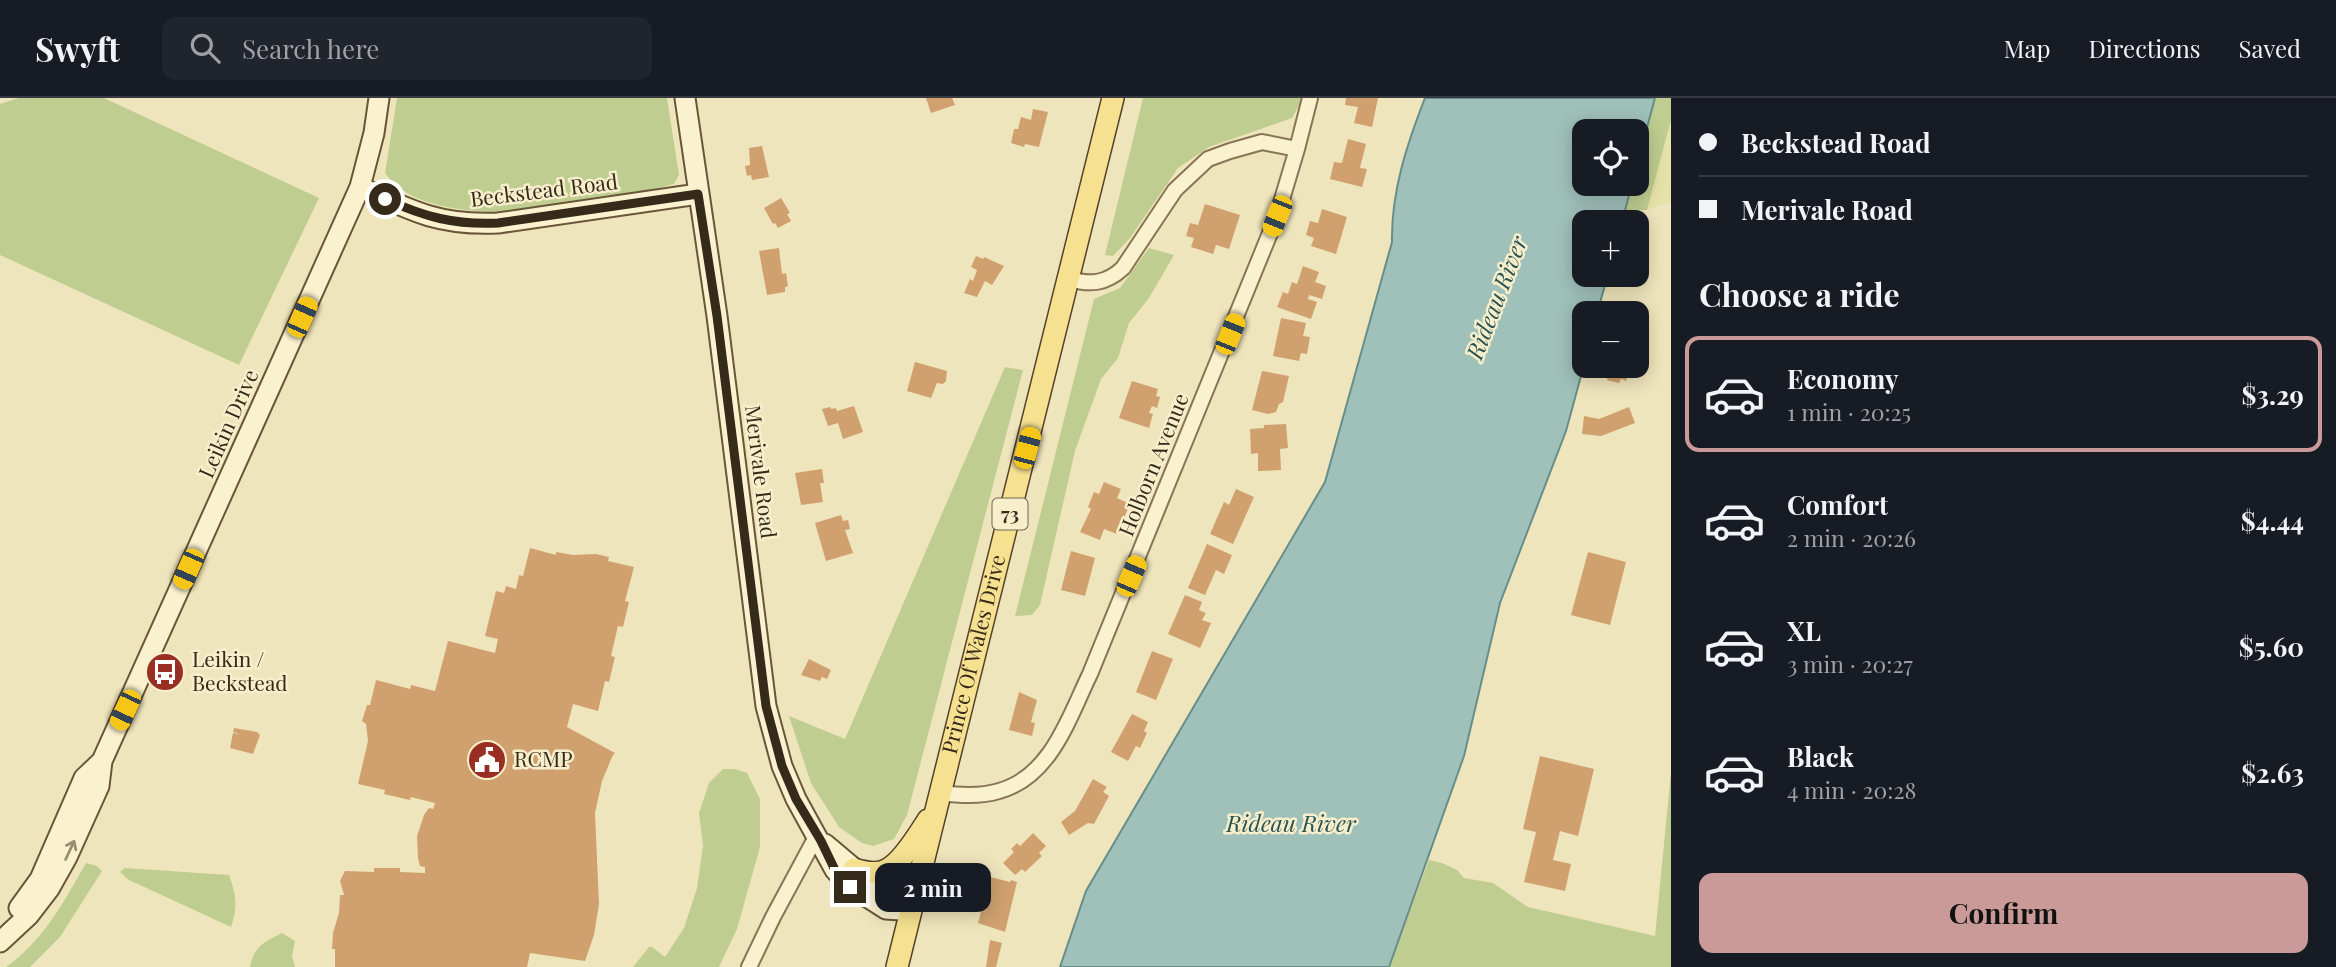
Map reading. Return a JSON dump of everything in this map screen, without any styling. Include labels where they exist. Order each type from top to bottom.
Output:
[{"type":"main road","name":"Prince Of Wales Drive","points":[[897,967],[1113,98]]},
{"type":"main road","points":[[854,869],[869,872],[890,869],[922,830],[937,799]]},
{"type":"street","name":"Leikin Drive","points":[[0,942],[29,915],[49,889],[67,857],[99,786],[102,761],[360,187],[374,133],[379,98]]},
{"type":"street","name":"Merivale Road","points":[[685,98],[717,316],[766,706],[782,766],[796,799],[840,876],[863,896],[886,909],[901,910],[912,907]]},
{"type":"street","name":"Holborn Avenue","points":[[937,799],[998,792],[1016,784],[1043,763],[1055,747],[1090,674],[1192,430],[1277,216],[1310,98]]},
{"type":"street","points":[[1069,279],[1097,283],[1123,268],[1175,190],[1208,159],[1262,142],[1297,149]]},
{"type":"street","name":"Beckstead Road","points":[[360,187],[440,220],[475,224],[698,194]]},
{"type":"street","name":"Leikin Drive","points":[[0,926],[22,906],[40,879],[84,778],[102,761]]},
{"type":"street","name":"Merivale Road","points":[[819,838],[854,869],[912,907]]},
{"type":"street","points":[[749,967],[773,917],[819,838]]},
{"type":"shaded area","points":[[1671,120],[1671,202],[1647,210]]},
{"type":"green space","points":[[19,98],[104,98],[319,198],[239,365],[0,255],[0,104]]},
{"type":"green space","points":[[397,98],[667,98],[679,175],[674,184],[650,190],[499,213],[437,205],[407,193],[385,173]]},
{"type":"green space","points":[[1143,98],[1303,98],[1292,118],[1209,147],[1178,168],[1130,238],[1113,256],[1105,255]]},
{"type":"green space","points":[[1655,98],[1671,98],[1671,120],[1647,210],[1625,210],[1629,196],[1649,196],[1649,120]]},
{"type":"green space","points":[[1149,248],[1174,255],[1149,298],[1129,323],[1118,358],[1101,379],[1075,451],[1040,605],[1032,615],[1015,616],[1094,299],[1120,288]]},
{"type":"green space","points":[[1005,367],[1023,370],[907,815],[894,839],[873,846],[862,843],[839,827],[811,783],[789,716],[845,739]]},
{"type":"green space","points":[[723,769],[747,773],[760,799],[760,847],[737,929],[719,967],[633,967],[649,947],[665,957],[684,928],[697,888],[703,846],[699,813],[709,783]]},
{"type":"green space","points":[[1671,772],[1671,967],[1389,967],[1429,860],[1457,870],[1464,878],[1493,883],[1528,907],[1655,936]]},
{"type":"green space","points":[[86,863],[97,866],[102,871],[60,937],[30,967],[6,967],[42,933]]},
{"type":"green space","points":[[125,868],[229,875],[235,901],[231,927],[129,880],[120,872]]},
{"type":"green space","points":[[282,933],[295,941],[292,956],[295,967],[250,967],[254,954],[261,946]]},
{"type":"water","name":"Rideau River","points":[[1425,98],[1655,98],[1649,120],[1572,119],[1572,196],[1629,196],[1625,210],[1572,210],[1572,287],[1605,287],[1600,301],[1572,301],[1572,378],[1580,378],[1566,431],[1500,603],[1464,756],[1389,967],[1060,967],[1086,891],[1325,482],[1392,242],[1397,187]]},
{"type":"building","points":[[926,98],[952,98],[955,105],[931,113]]},
{"type":"building","points":[[1346,98],[1378,98],[1372,127],[1354,123],[1358,107],[1345,105]]},
{"type":"building","points":[[1033,109],[1048,112],[1039,147],[1025,144],[1024,147],[1011,143],[1014,129],[1018,129],[1021,117],[1031,120]]},
{"type":"building","points":[[1348,139],[1366,144],[1360,168],[1367,169],[1362,187],[1330,179],[1334,162],[1342,163]]},
{"type":"building","points":[[762,146],[769,177],[752,180],[751,175],[747,176],[745,166],[750,165],[749,148]]},
{"type":"building","points":[[781,198],[790,213],[787,214],[791,221],[778,228],[764,208]]},
{"type":"building","points":[[1205,204],[1240,215],[1229,249],[1216,245],[1213,254],[1191,247],[1194,238],[1186,236],[1190,223],[1198,225]]},
{"type":"building","points":[[1322,209],[1347,217],[1336,254],[1311,246],[1314,238],[1306,235],[1310,221],[1318,223]]},
{"type":"building","points":[[779,248],[782,274],[786,273],[788,286],[785,287],[785,292],[767,295],[759,251]]},
{"type":"building","points":[[976,256],[1004,266],[992,285],[985,281],[977,297],[964,293],[977,270],[971,267]]},
{"type":"building","points":[[1303,266],[1319,272],[1315,282],[1326,286],[1322,299],[1309,295],[1308,299],[1317,302],[1311,319],[1277,307],[1283,292],[1288,294],[1292,282],[1297,284]]},
{"type":"building","points":[[1281,318],[1306,323],[1303,336],[1310,337],[1307,354],[1301,353],[1299,361],[1273,356]]},
{"type":"building","points":[[915,362],[947,371],[946,381],[943,384],[937,383],[931,398],[907,391]]},
{"type":"building","points":[[1262,371],[1289,376],[1283,402],[1279,404],[1276,412],[1268,414],[1252,410]]},
{"type":"building","points":[[1627,378],[1626,381],[1621,379],[1619,383],[1607,380]]},
{"type":"building","points":[[1132,381],[1158,389],[1156,396],[1160,397],[1157,408],[1152,406],[1149,413],[1153,414],[1149,428],[1119,418]]},
{"type":"building","points":[[854,406],[863,432],[843,439],[838,423],[828,426],[822,409],[830,407],[836,408],[837,411]]},
{"type":"building","points":[[1629,407],[1635,423],[1601,436],[1582,434],[1584,416],[1599,419]]},
{"type":"building","points":[[1286,424],[1288,448],[1280,449],[1281,470],[1258,471],[1258,453],[1251,454],[1250,429]]},
{"type":"building","points":[[822,469],[824,483],[820,483],[823,502],[801,505],[795,473]]},
{"type":"building","points":[[1104,482],[1121,489],[1117,498],[1130,504],[1117,534],[1104,529],[1100,540],[1080,532],[1091,509],[1088,507],[1094,492],[1099,494]]},
{"type":"building","points":[[1236,489],[1254,497],[1233,544],[1210,534],[1224,502],[1229,505]]},
{"type":"building","points":[[841,515],[843,521],[848,520],[850,529],[845,530],[853,553],[826,561],[815,523]]},
{"type":"building","points":[[1207,544],[1232,555],[1224,574],[1216,570],[1205,595],[1188,588]]},
{"type":"building","name":"RCMP","points":[[530,548],[556,555],[556,552],[573,555],[596,554],[609,557],[608,561],[634,567],[625,601],[629,602],[623,627],[618,626],[611,656],[615,657],[609,682],[605,681],[598,711],[573,704],[567,727],[615,753],[602,781],[595,813],[599,904],[594,935],[585,961],[530,953],[527,967],[335,967],[333,933],[339,913],[340,895],[344,895],[340,881],[345,871],[374,872],[374,868],[400,868],[400,872],[425,873],[425,867],[420,866],[418,858],[417,836],[424,815],[429,808],[433,809],[435,803],[384,794],[385,790],[358,784],[368,741],[366,724],[362,721],[367,705],[370,705],[376,680],[410,689],[411,685],[435,691],[448,641],[495,653],[498,639],[485,636],[496,591],[504,593],[506,586],[516,589],[519,575],[523,576]]},
{"type":"building","points":[[1071,551],[1095,558],[1085,596],[1061,590]]},
{"type":"building","points":[[1588,552],[1626,562],[1610,625],[1571,615]]},
{"type":"building","points":[[1185,595],[1202,602],[1199,610],[1206,613],[1202,620],[1211,623],[1200,648],[1168,634]]},
{"type":"building","points":[[1152,651],[1173,659],[1156,700],[1136,692]]},
{"type":"building","points":[[809,659],[831,670],[827,679],[822,677],[820,681],[801,675]]},
{"type":"building","points":[[1019,692],[1037,700],[1031,722],[1035,723],[1032,736],[1009,730]]},
{"type":"building","points":[[1132,714],[1148,722],[1144,731],[1147,733],[1140,748],[1136,746],[1128,761],[1111,752]]},
{"type":"building","points":[[234,728],[257,732],[260,735],[253,754],[230,748],[233,733],[241,735],[233,732]]},
{"type":"building","points":[[1540,756],[1594,769],[1578,836],[1560,831],[1553,860],[1571,864],[1565,891],[1524,882],[1536,832],[1523,829]]},
{"type":"building","points":[[1093,779],[1107,787],[1103,792],[1109,796],[1094,824],[1088,823],[1069,835],[1061,822],[1075,811]]},
{"type":"building","points":[[1033,833],[1046,846],[1039,853],[1042,856],[1025,872],[1022,869],[1015,875],[1003,863],[1014,852],[1011,849],[1017,843],[1020,846]]},
{"type":"building","points":[[990,877],[1017,882],[1005,932],[978,923]]},
{"type":"building","points":[[990,940],[1002,943],[996,967],[986,967]]},
{"type":"place","name":"Leikin / Beckstead","points":[[165,672]]},
{"type":"place","name":"RCMP","points":[[487,760]]},
{"type":"route","points":[[385,199],[440,220],[475,224],[698,194],[717,316],[766,706],[782,766],[796,799],[835,870],[850,887]]}]
